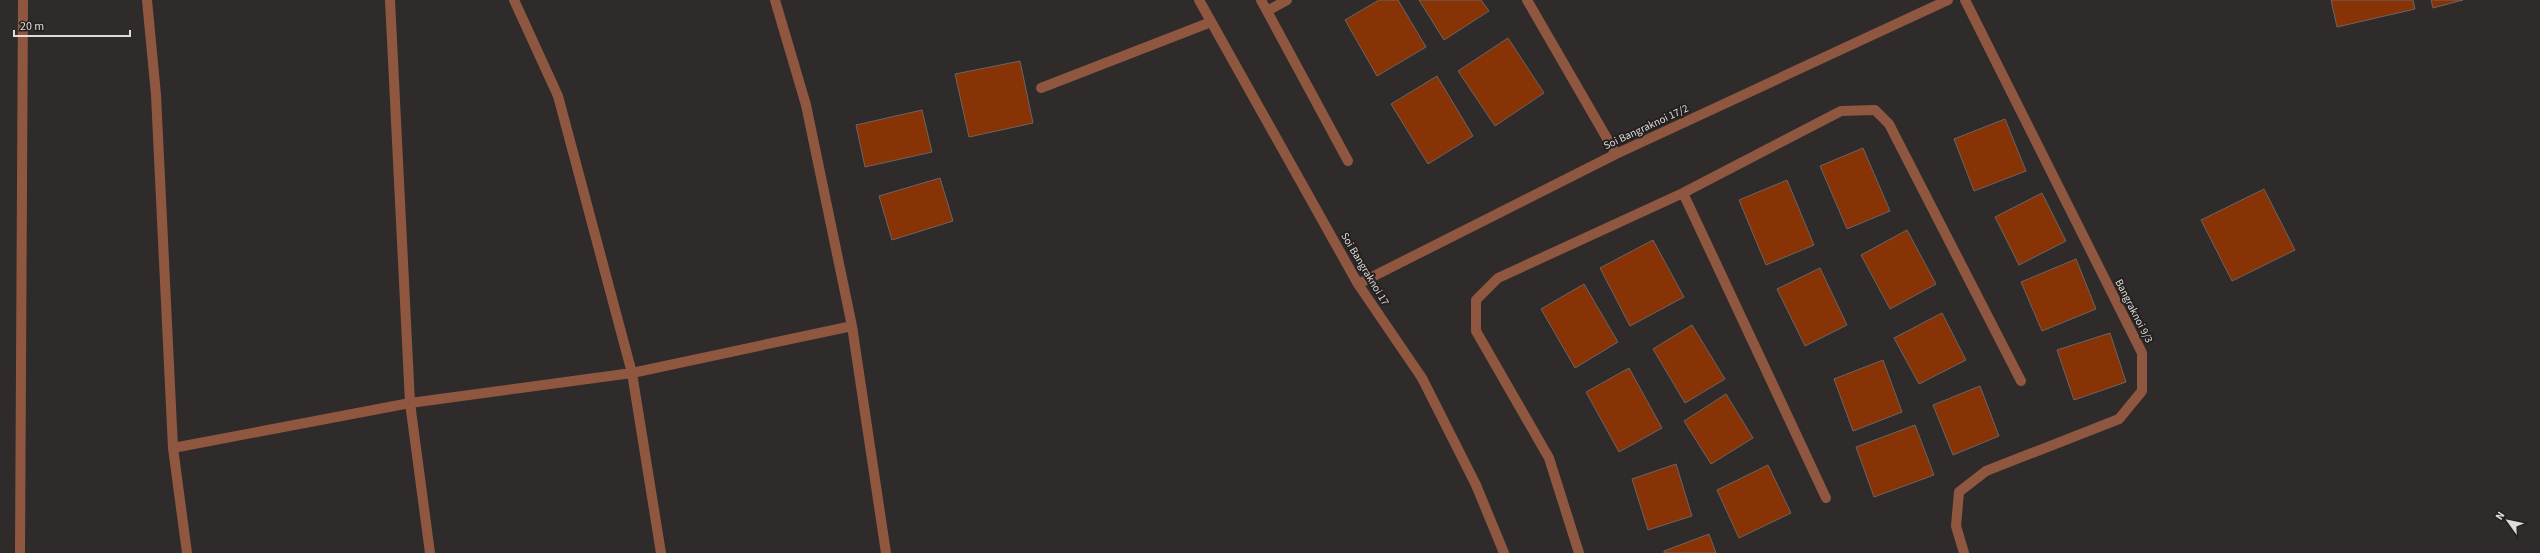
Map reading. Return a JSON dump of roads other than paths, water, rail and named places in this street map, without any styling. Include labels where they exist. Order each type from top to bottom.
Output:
[{"type":"street","points":[[20,553],[23,0]]},
{"type":"street","points":[[147,0],[156,95],[173,448],[187,553]]},
{"type":"street","points":[[390,0],[410,403],[430,553]]},
{"type":"street","points":[[514,0],[558,96],[632,373],[661,553]]},
{"type":"street","points":[[775,0],[806,105],[852,326],[886,553]]},
{"type":"street","name":"Soi Bangraknoi 17","points":[[1199,0],[1358,284],[1422,378],[1476,485],[1504,553]]},
{"type":"street","points":[[1261,0],[1348,161]]},
{"type":"street","points":[[1267,11],[1287,0]]},
{"type":"street","points":[[1527,0],[1616,154]]},
{"type":"street","name":"Soi Bangraknoi 17/2","points":[[1358,284],[1616,154],[1948,0]]},
{"type":"street","name":"Bangraknoi 9/3","points":[[1964,553],[1956,526],[1959,492],[1986,471],[2119,419],[2142,392],[2142,353],[1965,0]]},
{"type":"street","points":[[1042,88],[1211,22]]},
{"type":"street","points":[[1579,553],[1549,458],[1476,331],[1476,300],[1498,278],[1683,193],[1841,111],[1875,110],[1889,124],[2021,381]]},
{"type":"street","points":[[1683,193],[1826,498]]},
{"type":"street","points":[[173,448],[410,403],[632,373],[852,326]]}]
